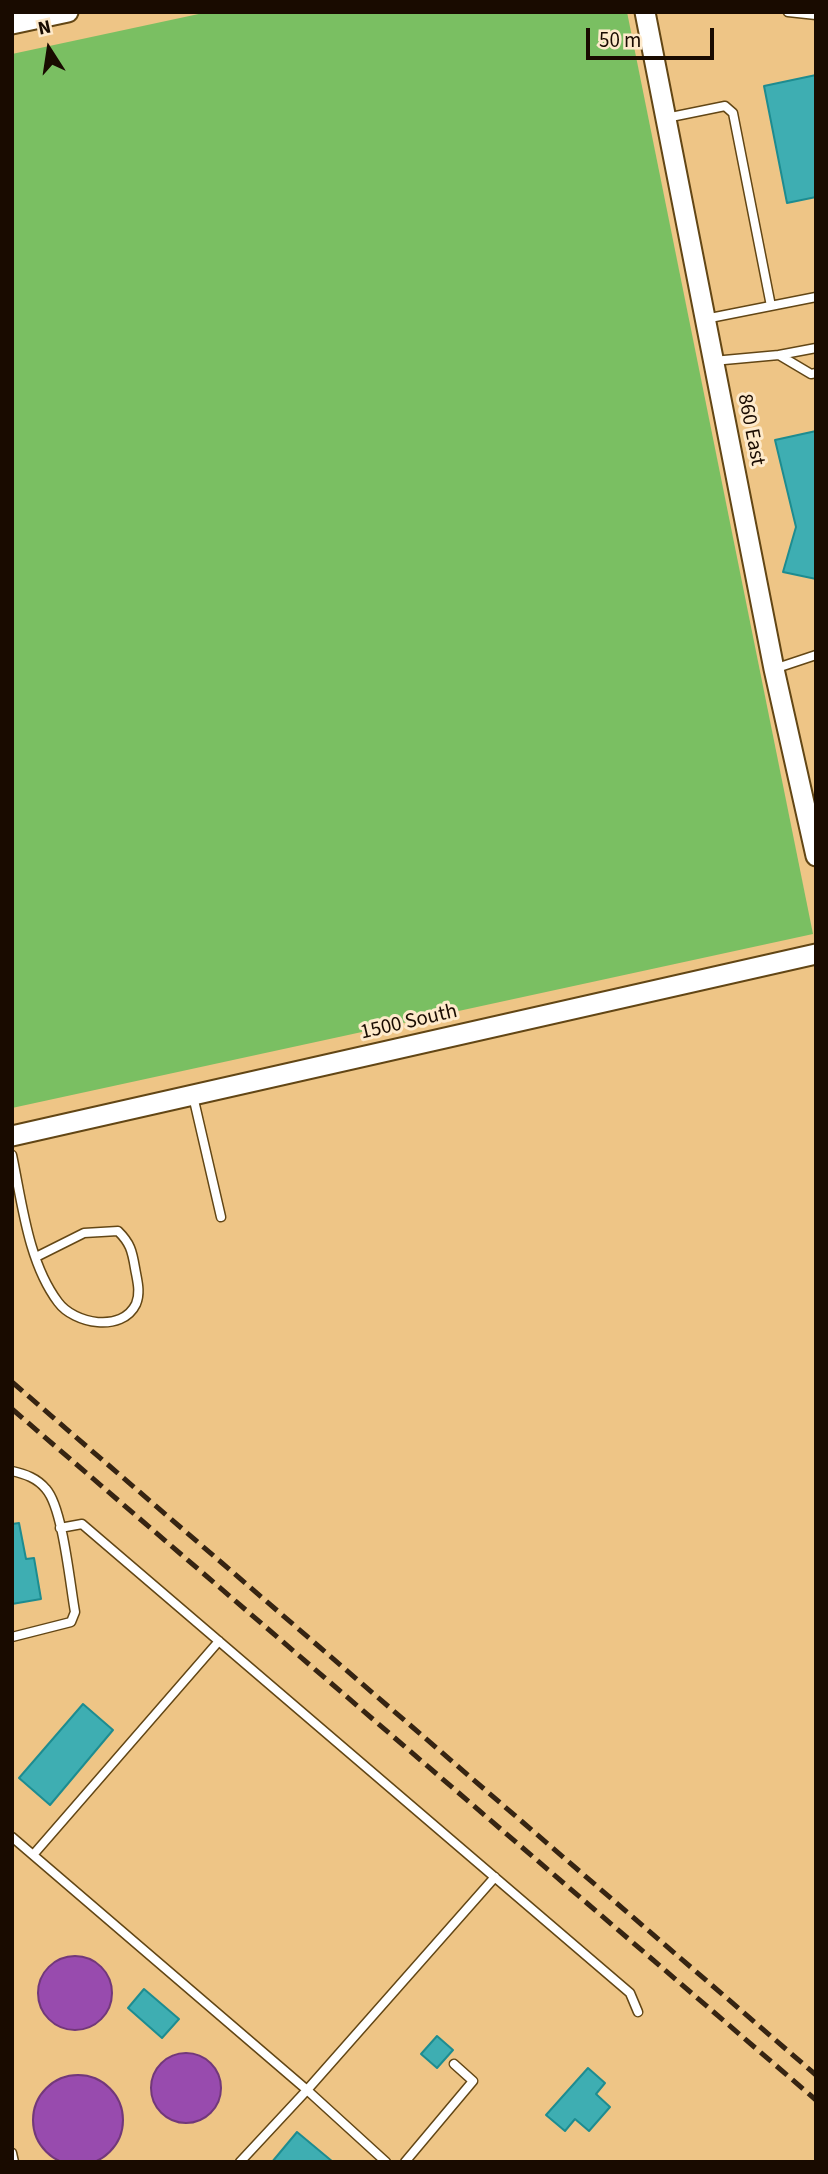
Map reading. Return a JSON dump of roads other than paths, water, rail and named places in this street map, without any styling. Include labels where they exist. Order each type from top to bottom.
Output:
[{"type":"street","points":[[12,24],[68,12]]},
{"type":"street","name":"860 East","points":[[645,12],[774,669],[816,856]]},
{"type":"street","name":"1500 South","points":[[12,1136],[816,954]]},
{"type":"lane","points":[[788,12],[816,15]]},
{"type":"lane","points":[[666,118],[725,106],[733,113],[771,306]]},
{"type":"lane","points":[[705,319],[816,298]]},
{"type":"lane","points":[[713,361],[779,355],[816,348]]},
{"type":"lane","points":[[779,355],[811,374],[816,373]]},
{"type":"lane","points":[[774,669],[816,655]]},
{"type":"lane","points":[[193,1096],[220,1217]]},
{"type":"lane","points":[[12,1154],[36,1257],[59,1305],[89,1322],[112,1322],[125,1317],[135,1306],[139,1292],[131,1244],[118,1230],[84,1233],[36,1257]]},
{"type":"lane","points":[[12,1471],[38,1481],[48,1491],[60,1528],[75,1612],[71,1622],[12,1637]]},
{"type":"lane","points":[[60,1528],[82,1524],[630,1993],[638,2012]]},
{"type":"lane","points":[[33,1855],[219,1641]]},
{"type":"lane","points":[[12,1837],[307,2090],[386,2162]]},
{"type":"lane","points":[[240,2162],[495,1877]]},
{"type":"lane","points":[[405,2162],[473,2081],[453,2064]]},
{"type":"lane","points":[[12,2153],[14,2162]]},
{"type":"railway","points":[[12,1382],[816,2075]]},
{"type":"railway","points":[[12,1409],[816,2100]]}]
